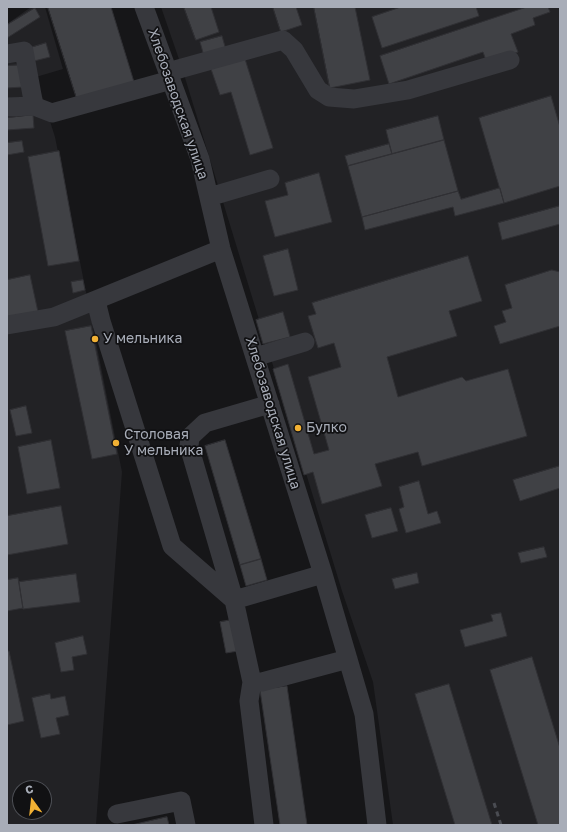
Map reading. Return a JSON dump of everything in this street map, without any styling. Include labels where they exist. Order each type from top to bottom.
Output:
[{"type":"street","name":"Хлебозаводская улица","points":[[144,7],[200,159],[221,249],[323,574],[364,714],[377,825]]},
{"type":"street","points":[[7,107],[34,106],[52,113],[283,40],[294,50],[318,90],[329,97],[354,99],[408,90],[510,60]]},
{"type":"street","points":[[7,54],[24,51],[34,106]]},
{"type":"street","points":[[209,197],[270,179]]},
{"type":"street","points":[[7,325],[54,317],[221,249]]},
{"type":"street","points":[[96,301],[172,546],[234,600]]},
{"type":"street","points":[[255,357],[305,342]]},
{"type":"street","points":[[264,825],[249,701],[252,682],[234,600],[189,446],[190,437],[205,423],[270,404]]},
{"type":"street","points":[[234,600],[323,574]]},
{"type":"street","points":[[252,682],[262,682],[348,659]]},
{"type":"street","points":[[117,814],[182,801],[186,825]]},
{"type":"shaded area","points":[[31,7],[45,7],[63,69],[36,77],[55,137],[122,472],[96,825],[7,825],[7,24]]},
{"type":"shaded area","points":[[161,7],[560,7],[560,825],[393,825],[373,682],[342,591],[182,68]]},
{"type":"building","points":[[48,7],[111,7],[134,82],[77,99]]},
{"type":"building","points":[[184,7],[211,7],[219,32],[196,40]]},
{"type":"building","points":[[273,7],[296,7],[302,25],[281,32]]},
{"type":"building","points":[[314,7],[355,7],[370,80],[330,88]]},
{"type":"building","points":[[401,7],[476,7],[479,16],[382,48],[372,17]]},
{"type":"building","points":[[527,7],[548,7],[550,12],[533,18],[535,25],[511,34],[518,52],[487,63],[483,52],[389,84],[380,56]]},
{"type":"building","points":[[35,8],[40,17],[7,38],[7,25]]},
{"type":"building","points":[[222,36],[226,50],[204,56],[200,42]]},
{"type":"building","points":[[46,43],[50,57],[34,61],[30,48]]},
{"type":"building","points":[[245,59],[273,148],[250,155],[231,92],[220,95],[211,69]]},
{"type":"building","points":[[20,65],[23,87],[7,88],[7,66]]},
{"type":"building","points":[[551,96],[560,127],[560,186],[504,203],[479,118]]},
{"type":"building","points":[[33,115],[34,128],[7,130],[7,118]]},
{"type":"building","points":[[438,116],[444,140],[392,154],[386,130]]},
{"type":"building","points":[[444,140],[458,191],[362,217],[348,166]]},
{"type":"building","points":[[22,141],[24,152],[7,155],[7,143]]},
{"type":"building","points":[[389,144],[392,154],[348,166],[345,156]]},
{"type":"building","points":[[59,151],[79,261],[48,266],[28,157]]},
{"type":"building","points":[[319,173],[332,222],[275,237],[265,201],[288,195],[285,183]]},
{"type":"building","points":[[500,188],[504,203],[455,216],[453,207],[365,230],[362,217],[458,191],[461,199]]},
{"type":"building","points":[[560,206],[560,224],[502,240],[498,223]]},
{"type":"building","points":[[288,249],[298,290],[274,296],[263,256]]},
{"type":"building","points":[[468,256],[482,301],[449,311],[457,336],[387,357],[398,397],[462,377],[466,381],[508,369],[527,436],[422,466],[418,452],[375,464],[382,486],[322,504],[313,472],[304,475],[273,369],[288,364],[314,454],[329,450],[308,377],[341,367],[334,343],[318,348],[308,316],[316,314],[312,303]]},
{"type":"building","points":[[552,270],[560,272],[560,326],[500,344],[494,326],[506,322],[502,311],[512,308],[505,285]]},
{"type":"building","points":[[30,275],[38,312],[7,318],[7,280]]},
{"type":"building","points":[[83,280],[85,290],[73,293],[71,282]]},
{"type":"building","points":[[283,312],[290,337],[263,344],[256,320]]},
{"type":"building","points":[[91,326],[117,454],[92,459],[65,331]]},
{"type":"building","points":[[26,406],[32,433],[16,436],[10,410]]},
{"type":"building","points":[[51,440],[60,488],[27,494],[18,447]]},
{"type":"building","points":[[225,440],[261,559],[240,565],[205,446]]},
{"type":"building","points":[[560,466],[560,488],[520,501],[513,480]]},
{"type":"building","points":[[419,481],[428,514],[437,511],[441,523],[406,533],[399,509],[404,507],[399,487]]},
{"type":"building","points":[[61,506],[68,544],[7,555],[7,516]]},
{"type":"building","points":[[391,508],[398,531],[372,538],[365,515]]},
{"type":"building","points":[[544,547],[547,557],[521,563],[518,553]]},
{"type":"building","points":[[261,559],[267,580],[246,586],[240,565]]},
{"type":"building","points":[[417,573],[419,583],[395,589],[392,579]]},
{"type":"building","points":[[76,574],[80,602],[23,609],[19,582]]},
{"type":"building","points":[[18,578],[23,608],[7,611],[7,580]]},
{"type":"building","points":[[501,613],[507,636],[465,647],[460,630],[493,621],[491,615]]},
{"type":"building","points":[[232,620],[238,651],[226,653],[220,622]]},
{"type":"building","points":[[83,636],[87,654],[72,657],[74,670],[61,672],[55,643]]},
{"type":"building","points":[[7,651],[9,651],[24,721],[7,725]]},
{"type":"building","points":[[532,657],[560,748],[560,825],[538,825],[490,670]]},
{"type":"building","points":[[449,684],[492,825],[455,825],[415,694]]},
{"type":"building","points":[[287,686],[307,825],[280,825],[260,690]]},
{"type":"building","points":[[50,694],[51,699],[65,696],[69,715],[56,718],[60,734],[41,738],[32,698]]},
{"type":"building","points":[[167,817],[169,825],[132,825]]},
{"type":"railway","points":[[494,803],[501,825]]},
{"type":"place","name":"У мельника","points":[[95,339]]},
{"type":"place","name":"Булко","points":[[298,428]]},
{"type":"place","name":"Столовая У мельника","points":[[116,443]]}]
